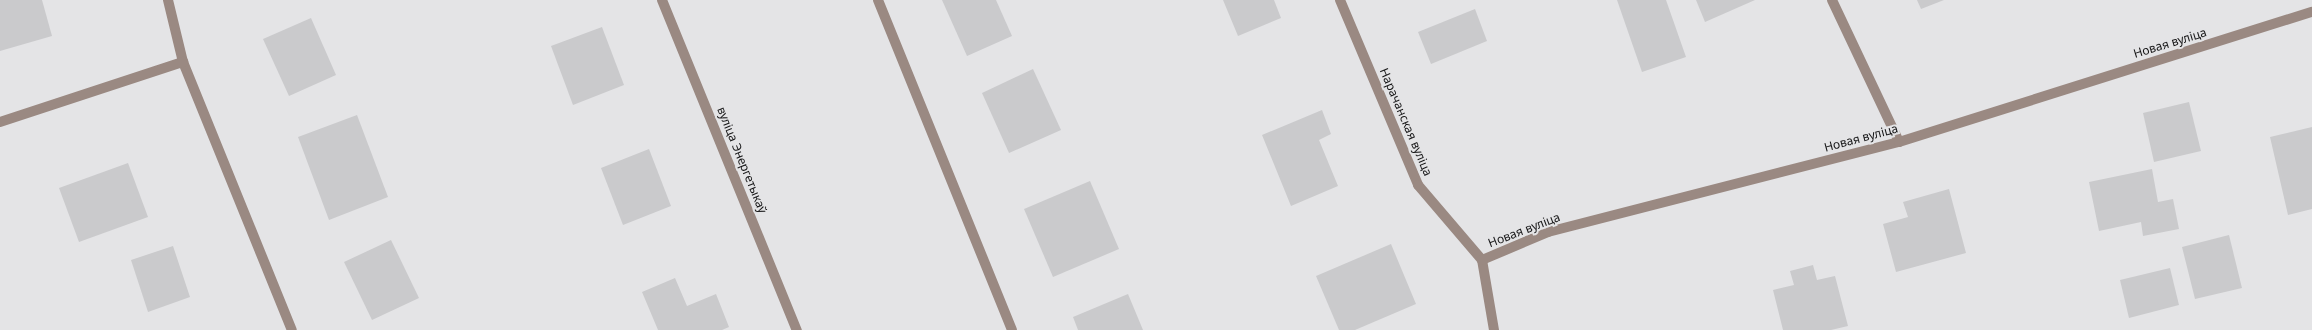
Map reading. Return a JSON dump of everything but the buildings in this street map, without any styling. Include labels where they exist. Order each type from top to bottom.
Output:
[{"type":"street","points":[[168,0],[183,62],[292,330]]},
{"type":"street","name":"вуліца Энергетыкаў","points":[[662,0],[797,330]]},
{"type":"street","points":[[878,0],[1012,330]]},
{"type":"street","name":"Нарачанская вуліца","points":[[1340,0],[1418,185],[1482,260]]},
{"type":"street","points":[[1832,0],[1899,142]]},
{"type":"street","name":"Новая вуліца","points":[[1494,330],[1482,260],[1548,232],[1899,142],[2312,12]]},
{"type":"street","points":[[0,122],[183,62]]}]
